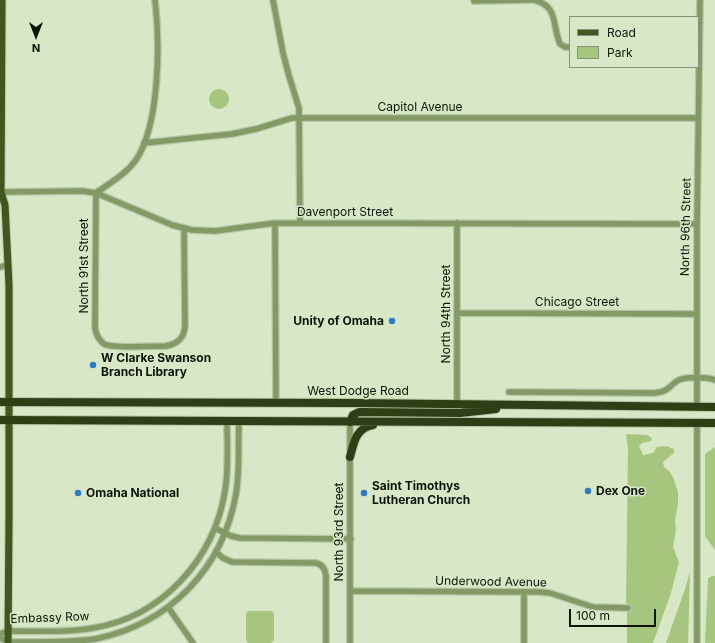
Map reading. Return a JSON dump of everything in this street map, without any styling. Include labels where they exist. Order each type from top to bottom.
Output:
[{"type":"highway","name":"West Dodge Road","points":[[0,402],[276,402],[715,407]]},
{"type":"highway","points":[[350,422],[353,415],[360,412],[460,413],[491,410],[514,405]]},
{"type":"highway","points":[[0,420],[715,423]]},
{"type":"highway","points":[[350,457],[359,431],[370,425],[390,422]]},
{"type":"main road","points":[[2,0],[1,193],[5,202],[8,265],[10,402],[8,642]]},
{"type":"street","points":[[96,193],[130,167],[140,153],[148,131],[155,88],[158,47],[155,0]]},
{"type":"street","points":[[273,0],[289,76],[299,108],[300,223]]},
{"type":"street","points":[[474,1],[531,0]]},
{"type":"street","points":[[534,0],[549,7],[555,22],[560,44],[565,47],[569,47]]},
{"type":"street","name":"North 96th Street","points":[[699,47],[700,0]]},
{"type":"street","name":"North 96th Street","points":[[697,406],[699,68]]},
{"type":"street","name":"Capitol Avenue","points":[[144,143],[232,134],[256,129],[292,118],[698,118]]},
{"type":"street","name":"Davenport Street","points":[[1,193],[82,191],[96,193],[158,220],[192,230],[215,231],[275,223],[697,224]]},
{"type":"street","name":"North 91st Street","points":[[96,193],[95,324],[99,339],[105,344],[111,346],[166,346],[176,343],[181,339],[185,328],[184,228]]},
{"type":"street","points":[[275,223],[276,402]]},
{"type":"street","name":"North 94th Street","points":[[457,223],[457,404]]},
{"type":"street","points":[[0,264],[8,265]]},
{"type":"street","points":[[0,267],[8,265]]},
{"type":"street","name":"Chicago Street","points":[[458,314],[697,314]]},
{"type":"street","points":[[509,392],[655,392],[666,390],[679,380],[697,378],[715,380]]},
{"type":"street","name":"Embassy Row","points":[[0,634],[8,630],[59,631],[86,629],[109,625],[131,616],[156,602],[180,582],[200,558],[211,539],[221,511],[226,490],[226,421]]},
{"type":"street","name":"Embassy Row","points":[[0,638],[8,642],[64,642],[96,639],[134,627],[156,616],[168,607],[195,582],[207,568],[225,534],[231,518],[236,492],[239,421]]},
{"type":"street","name":"North 93rd Street","points":[[350,422],[350,643]]},
{"type":"street","points":[[697,424],[697,643]]},
{"type":"street","points":[[226,490],[236,492]]},
{"type":"street","points":[[215,528],[225,534],[244,539],[351,539]]},
{"type":"street","points":[[216,552],[223,558],[232,562],[316,563],[324,568],[326,576],[326,643]]},
{"type":"street","name":"Underwood Avenue","points":[[350,591],[550,593],[594,607],[628,608]]},
{"type":"street","points":[[524,592],[524,643]]},
{"type":"street","points":[[168,607],[193,643]]},
{"type":"green space","points":[[219,89],[226,92],[229,99],[226,106],[219,109],[212,106],[209,99],[212,92]]},
{"type":"green space","points":[[626,434],[647,435],[652,438],[651,441],[642,443],[639,446],[643,455],[653,453],[657,447],[666,446],[674,449],[674,453],[663,462],[664,467],[673,477],[678,492],[678,504],[675,520],[676,531],[673,547],[679,562],[671,593],[653,643],[627,643],[627,612],[630,609],[630,606],[626,603],[628,448]]},
{"type":"green space","points":[[715,447],[715,550],[705,536],[705,454]]},
{"type":"green space","points":[[690,572],[688,643],[666,643],[685,589]]},
{"type":"green space","points":[[715,576],[715,643],[705,643],[708,578]]},
{"type":"green space","points":[[248,611],[272,611],[274,614],[274,640],[271,643],[248,643],[246,640],[246,614]]},
{"type":"place","name":"Unity of Omaha","points":[[392,321]]},
{"type":"place","name":"W Clarke Swanson Branch Library","points":[[93,365]]},
{"type":"place","name":"Dex One","points":[[588,491]]},
{"type":"place","name":"Omaha National","points":[[78,493]]},
{"type":"place","name":"Saint Timothys Lutheran Church","points":[[364,493]]}]
